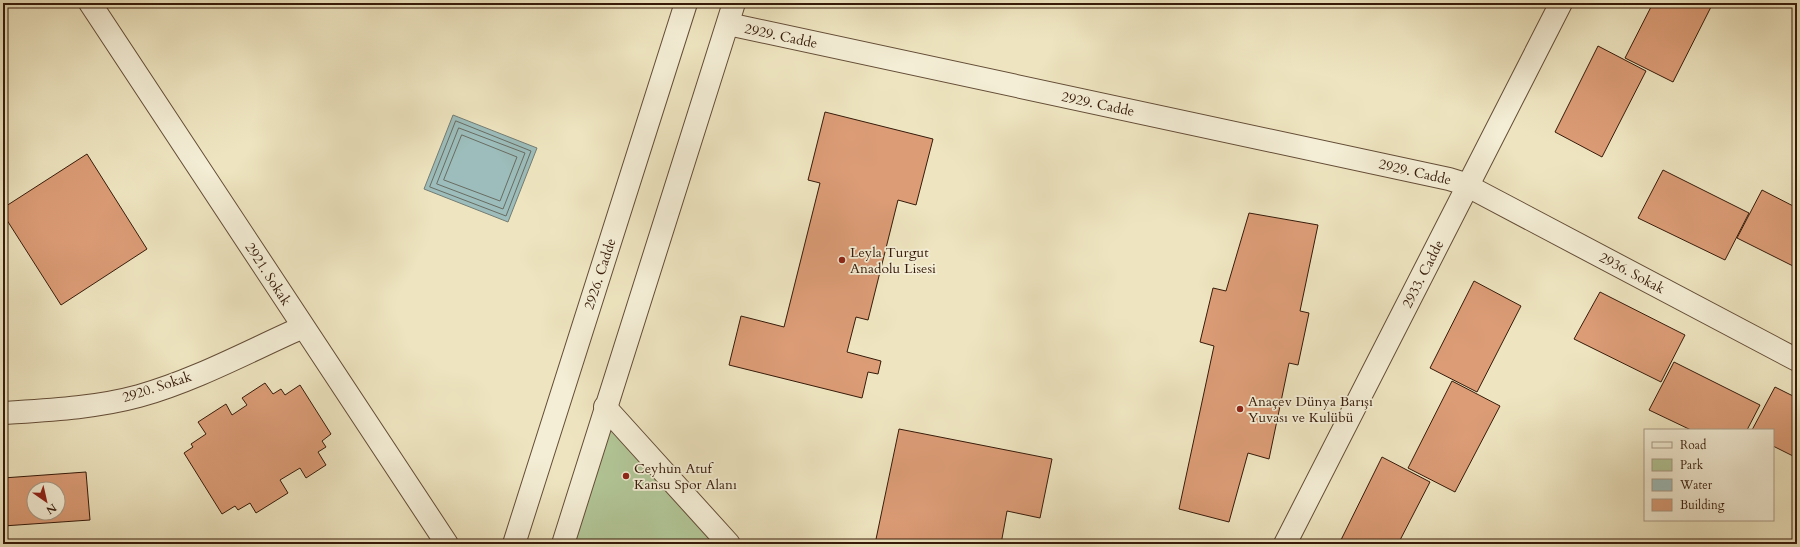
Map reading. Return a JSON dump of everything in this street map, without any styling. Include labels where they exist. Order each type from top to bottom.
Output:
[{"type":"street","name":"2921. Sokak","points":[[90,3],[302,327],[447,544]]},
{"type":"street","name":"2926. Cadde","points":[[514,544],[686,3]]},
{"type":"street","points":[[563,544],[605,407],[734,3]]},
{"type":"street","name":"2933. Cadde","points":[[1285,544],[1561,3]]},
{"type":"street","name":"2929. Cadde","points":[[728,24],[1448,179],[1468,187]]},
{"type":"street","name":"2936. Sokak","points":[[1468,187],[1797,360]]},
{"type":"street","name":"2920. Sokak","points":[[3,413],[77,408],[139,396],[170,386],[302,327]]},
{"type":"street","points":[[605,407],[729,544]]},
{"type":"green space","name":"Ceyhun Atuf Kansu Spor Alanı","points":[[605,407],[729,544],[563,544]]},
{"type":"water","points":[[453,115],[537,148],[508,222],[424,189]]},
{"type":"building","points":[[1653,3],[1713,3],[1673,82],[1625,58]]},
{"type":"building","points":[[1598,46],[1646,71],[1602,157],[1555,132]]},
{"type":"building","name":"Leyla Turgut Anadolu Lisesi","points":[[825,112],[933,139],[916,205],[898,200],[868,320],[856,317],[847,352],[881,361],[878,374],[868,372],[862,398],[729,365],[741,316],[784,327],[820,183],[808,180]]},
{"type":"building","points":[[87,154],[147,249],[61,305],[3,214],[3,208]]},
{"type":"building","points":[[1663,170],[1749,213],[1725,260],[1638,218]]},
{"type":"building","points":[[1762,190],[1797,208],[1797,268],[1737,238]]},
{"type":"building","name":"Anaçev Dünya Barışı Yuvası ve Kulübü","points":[[1249,213],[1318,225],[1300,311],[1309,313],[1298,365],[1289,363],[1269,459],[1248,453],[1229,522],[1179,509],[1214,346],[1200,342],[1213,288],[1226,291]]},
{"type":"building","points":[[1474,281],[1521,306],[1477,392],[1430,368]]},
{"type":"building","points":[[1600,292],[1685,335],[1661,382],[1574,339]]},
{"type":"building","points":[[1674,362],[1760,405],[1748,429],[1689,429],[1649,410]]},
{"type":"building","points":[[1452,381],[1500,406],[1455,492],[1408,468]]},
{"type":"building","points":[[265,383],[273,394],[281,389],[285,395],[300,385],[331,434],[322,441],[326,447],[318,452],[326,465],[306,478],[300,468],[280,480],[288,493],[256,513],[250,503],[238,510],[235,506],[222,514],[184,453],[193,447],[191,444],[206,434],[198,422],[226,404],[232,415],[247,405],[242,398]]},
{"type":"building","points":[[1775,387],[1797,398],[1797,458],[1774,446],[1774,429],[1753,429]]},
{"type":"building","points":[[899,429],[1052,459],[1040,518],[1007,511],[1001,544],[875,544]]},
{"type":"building","points":[[1382,457],[1430,482],[1398,544],[1339,544]]},
{"type":"building","points":[[86,472],[90,520],[3,526],[3,478]]},
{"type":"place","name":"Leyla Turgut Anadolu Lisesi","points":[[842,260]]},
{"type":"place","name":"Anaçev Dünya Barışı Yuvası ve Kulübü","points":[[1240,409]]},
{"type":"place","name":"Ceyhun Atuf Kansu Spor Alanı","points":[[626,476]]}]
